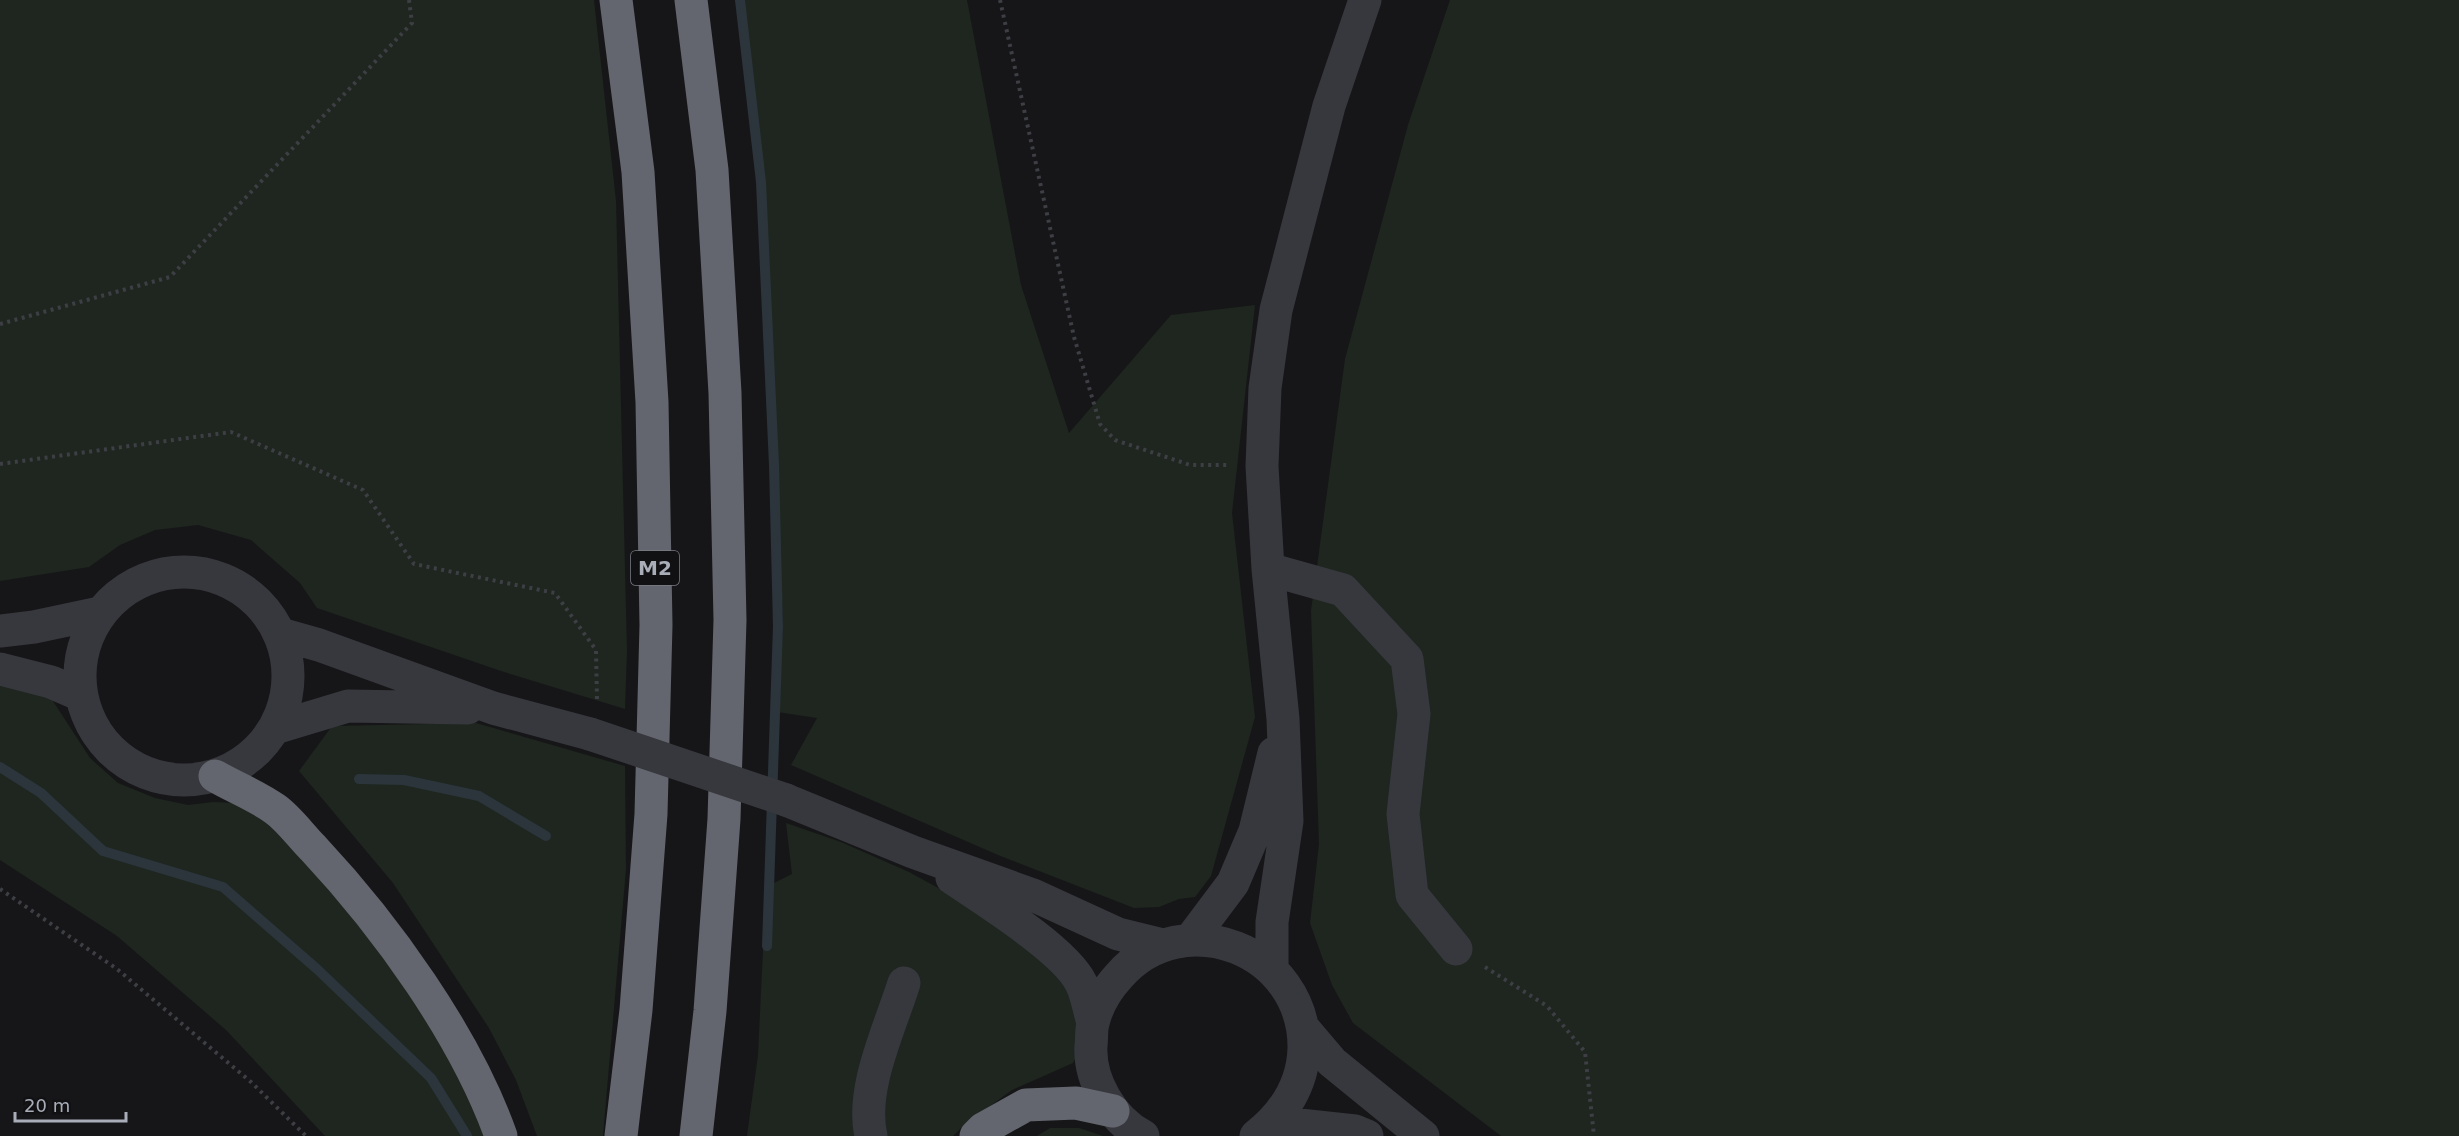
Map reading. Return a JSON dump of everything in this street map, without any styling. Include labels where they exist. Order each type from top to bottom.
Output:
[{"type":"highway","name":"M2","points":[[616,0],[639,195],[652,402],[656,625],[651,814],[636,1010],[621,1136]]},
{"type":"highway","points":[[691,0],[712,170],[725,393],[730,620],[724,819],[710,1011],[696,1136]]},
{"type":"highway","points":[[215,776],[275,809],[341,878],[411,970],[443,1021],[472,1070],[501,1136]]},
{"type":"highway","points":[[976,1136],[983,1129],[1026,1105],[1076,1103],[1131,1128]]},
{"type":"street","points":[[1272,968],[1272,922],[1287,820],[1283,719],[1268,568],[1262,466],[1265,388],[1276,310],[1329,106],[1365,0]]},
{"type":"street","points":[[1268,568],[1343,590],[1407,660],[1414,714],[1403,814],[1412,895],[1456,949]]},
{"type":"street","points":[[169,573],[196,573],[222,579],[246,592],[266,611],[280,634],[288,666],[286,698],[275,728],[259,749],[238,765],[215,776],[180,781],[145,774],[115,755],[93,728],[81,695],[79,666],[86,638],[100,613],[119,594],[143,580],[169,573]]},
{"type":"street","points":[[0,631],[34,627],[100,613]]},
{"type":"street","points":[[280,634],[319,645],[493,708]]},
{"type":"street","points":[[0,669],[51,682],[81,695]]},
{"type":"street","points":[[275,728],[348,706],[493,708],[594,720],[913,852],[1033,896],[1118,934],[1177,942],[1235,945],[1272,968],[1287,986],[1298,1007],[1304,1029],[1304,1063],[1293,1095],[1264,1129]]},
{"type":"street","points":[[1131,1128],[1098,1084],[1091,1053],[1093,1023],[1107,989],[1131,962],[1177,942],[1233,883],[1255,831],[1283,719]]},
{"type":"street","points":[[913,852],[1024,928],[1059,956],[1081,982],[1093,1023]]},
{"type":"street","points":[[871,1136],[868,1123],[873,1078],[904,983]]},
{"type":"street","points":[[1304,1029],[1332,1062],[1423,1136]]},
{"type":"street","points":[[1264,1129],[1355,1131],[1367,1136]]},
{"type":"path","points":[[0,324],[170,277],[412,23],[409,0]]},
{"type":"path","points":[[1000,0],[1074,337],[1100,424],[1115,440],[1190,465],[1262,466]]},
{"type":"path","points":[[0,464],[231,432],[363,490],[414,564],[555,593],[596,650],[594,720]]},
{"type":"path","points":[[0,890],[117,969],[251,1082],[306,1136]]},
{"type":"path","points":[[1456,949],[1547,1005],[1585,1052],[1594,1136]]},
{"type":"shaded area","points":[[0,0],[594,0],[616,201],[627,651],[625,709],[501,671],[317,608],[300,583],[251,540],[198,525],[155,530],[120,545],[89,567],[0,581]]},
{"type":"shaded area","points":[[743,0],[967,0],[1021,285],[1069,433],[1171,315],[1255,305],[1232,513],[1255,717],[1211,876],[1195,897],[1179,899],[1159,907],[1134,908],[998,855],[791,765],[817,718],[777,712],[783,624],[764,178]]},
{"type":"shaded area","points":[[1450,0],[2459,0],[2459,1136],[1501,1136],[1353,1023],[1332,985],[1310,923],[1319,844],[1311,611],[1345,359],[1408,125]]},
{"type":"shaded area","points":[[0,686],[51,698],[90,758],[118,783],[155,798],[188,805],[213,802],[236,803],[264,821],[303,856],[398,973],[433,1024],[491,1136],[325,1136],[226,1030],[117,936],[0,860]]},
{"type":"shaded area","points":[[476,723],[625,766],[626,869],[603,1136],[537,1136],[516,1080],[489,1028],[393,883],[299,771],[332,726]]},
{"type":"shaded area","points":[[786,823],[841,842],[909,872],[1019,932],[1080,990],[1081,1048],[1073,1063],[1012,1090],[953,1136],[747,1136],[758,1055],[766,887],[792,874]]},
{"type":"shaded area","points":[[1050,1128],[1079,1128],[1103,1136],[1037,1136]]},
{"type":"waterway","points":[[740,0],[761,182],[774,465],[778,626],[767,946]]},
{"type":"waterway","points":[[0,767],[41,793],[103,851],[223,887],[317,969],[431,1078],[467,1136]]},
{"type":"waterway","points":[[359,779],[404,780],[479,796],[546,836]]}]
